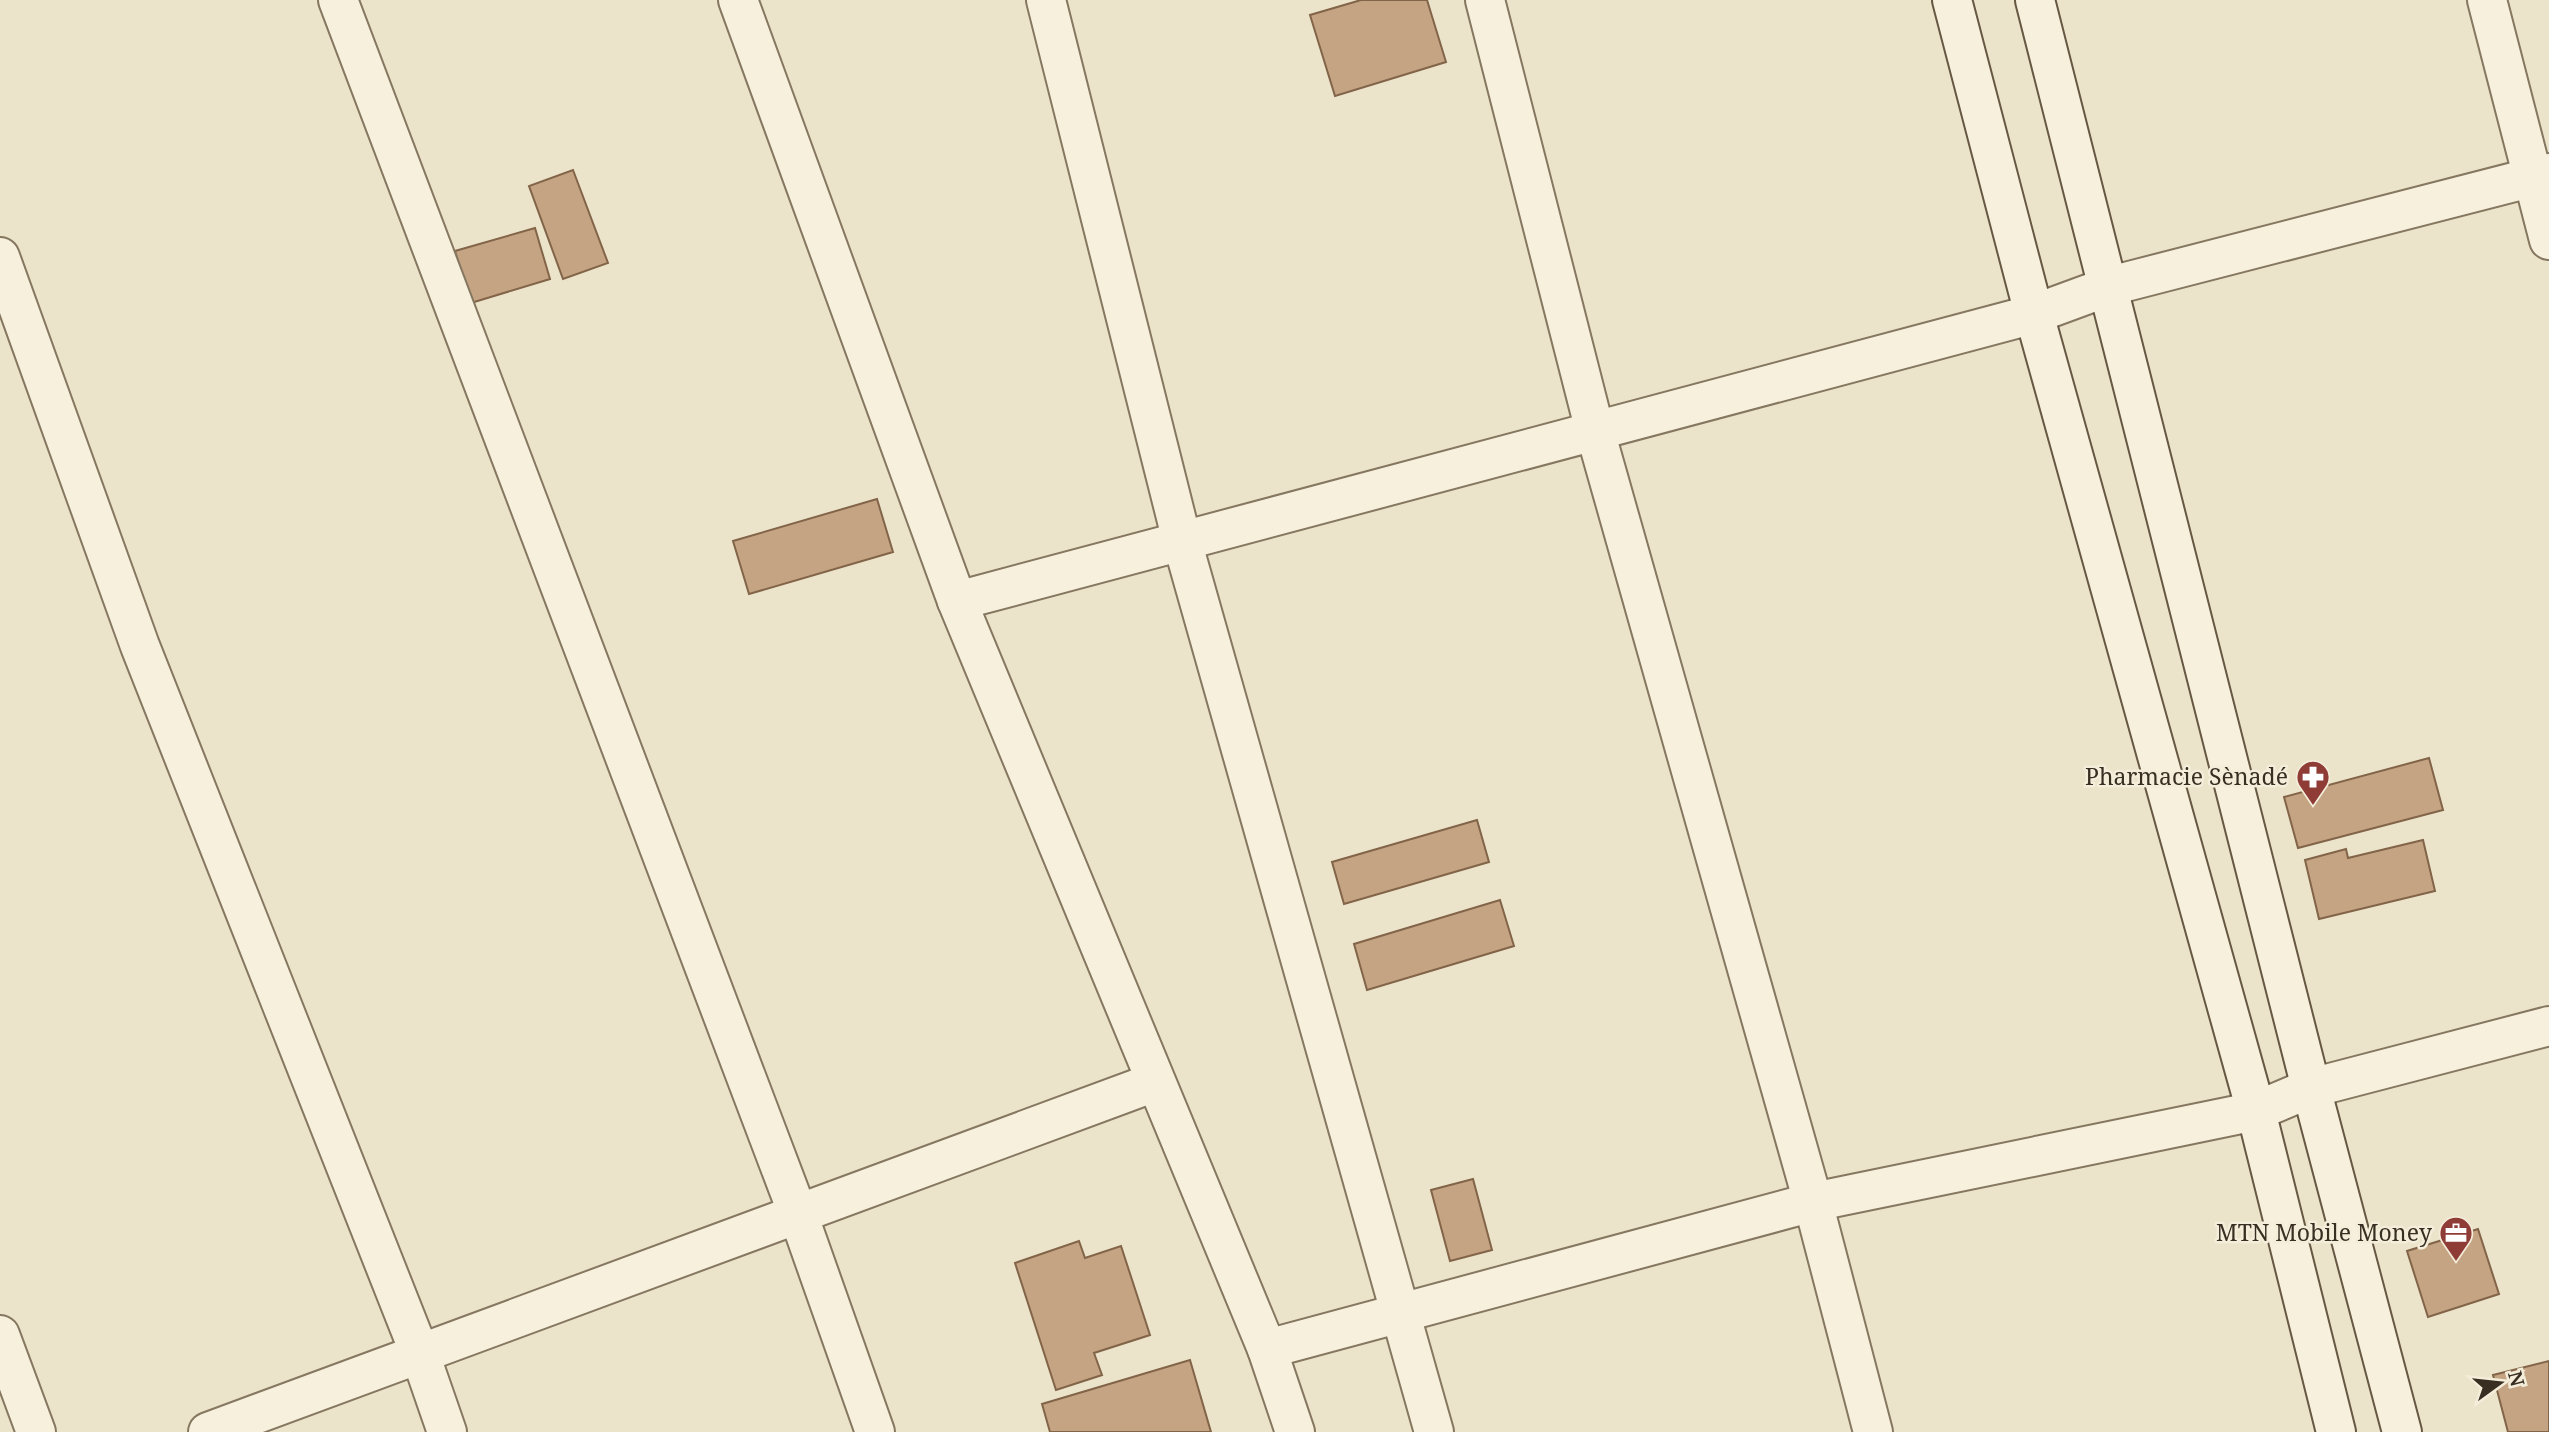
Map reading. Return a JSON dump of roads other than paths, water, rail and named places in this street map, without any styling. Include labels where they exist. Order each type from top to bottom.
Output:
[{"type":"street","points":[[338,0],[798,1214],[875,1432]]},
{"type":"street","points":[[738,0],[957,601],[1267,1349],[1295,1432]]},
{"type":"street","points":[[1046,0],[1182,541],[1434,1432]]},
{"type":"street","points":[[1485,0],[1595,431],[1814,1202],[1873,1432]]},
{"type":"street","points":[[1952,0],[2034,314],[2256,1111],[2336,1432]]},
{"type":"street","points":[[2035,0],[2110,286],[2311,1088],[2402,1432]]},
{"type":"street","points":[[2487,0],[2541,175],[2549,240]]},
{"type":"street","points":[[957,601],[2034,314],[2110,286],[2541,175]]},
{"type":"street","points":[[0,257],[140,646],[420,1354],[447,1432]]},
{"type":"street","points":[[1267,1349],[1814,1202],[2256,1111],[2311,1088],[2549,1026]]},
{"type":"street","points":[[208,1432],[1155,1082]]},
{"type":"street","points":[[0,1335],[36,1432]]},
{"type":"place","name":"Pharmacie Sènadé","points":[[2313,807]]},
{"type":"place","name":"MTN Mobile Money","points":[[2456,1263]]}]
